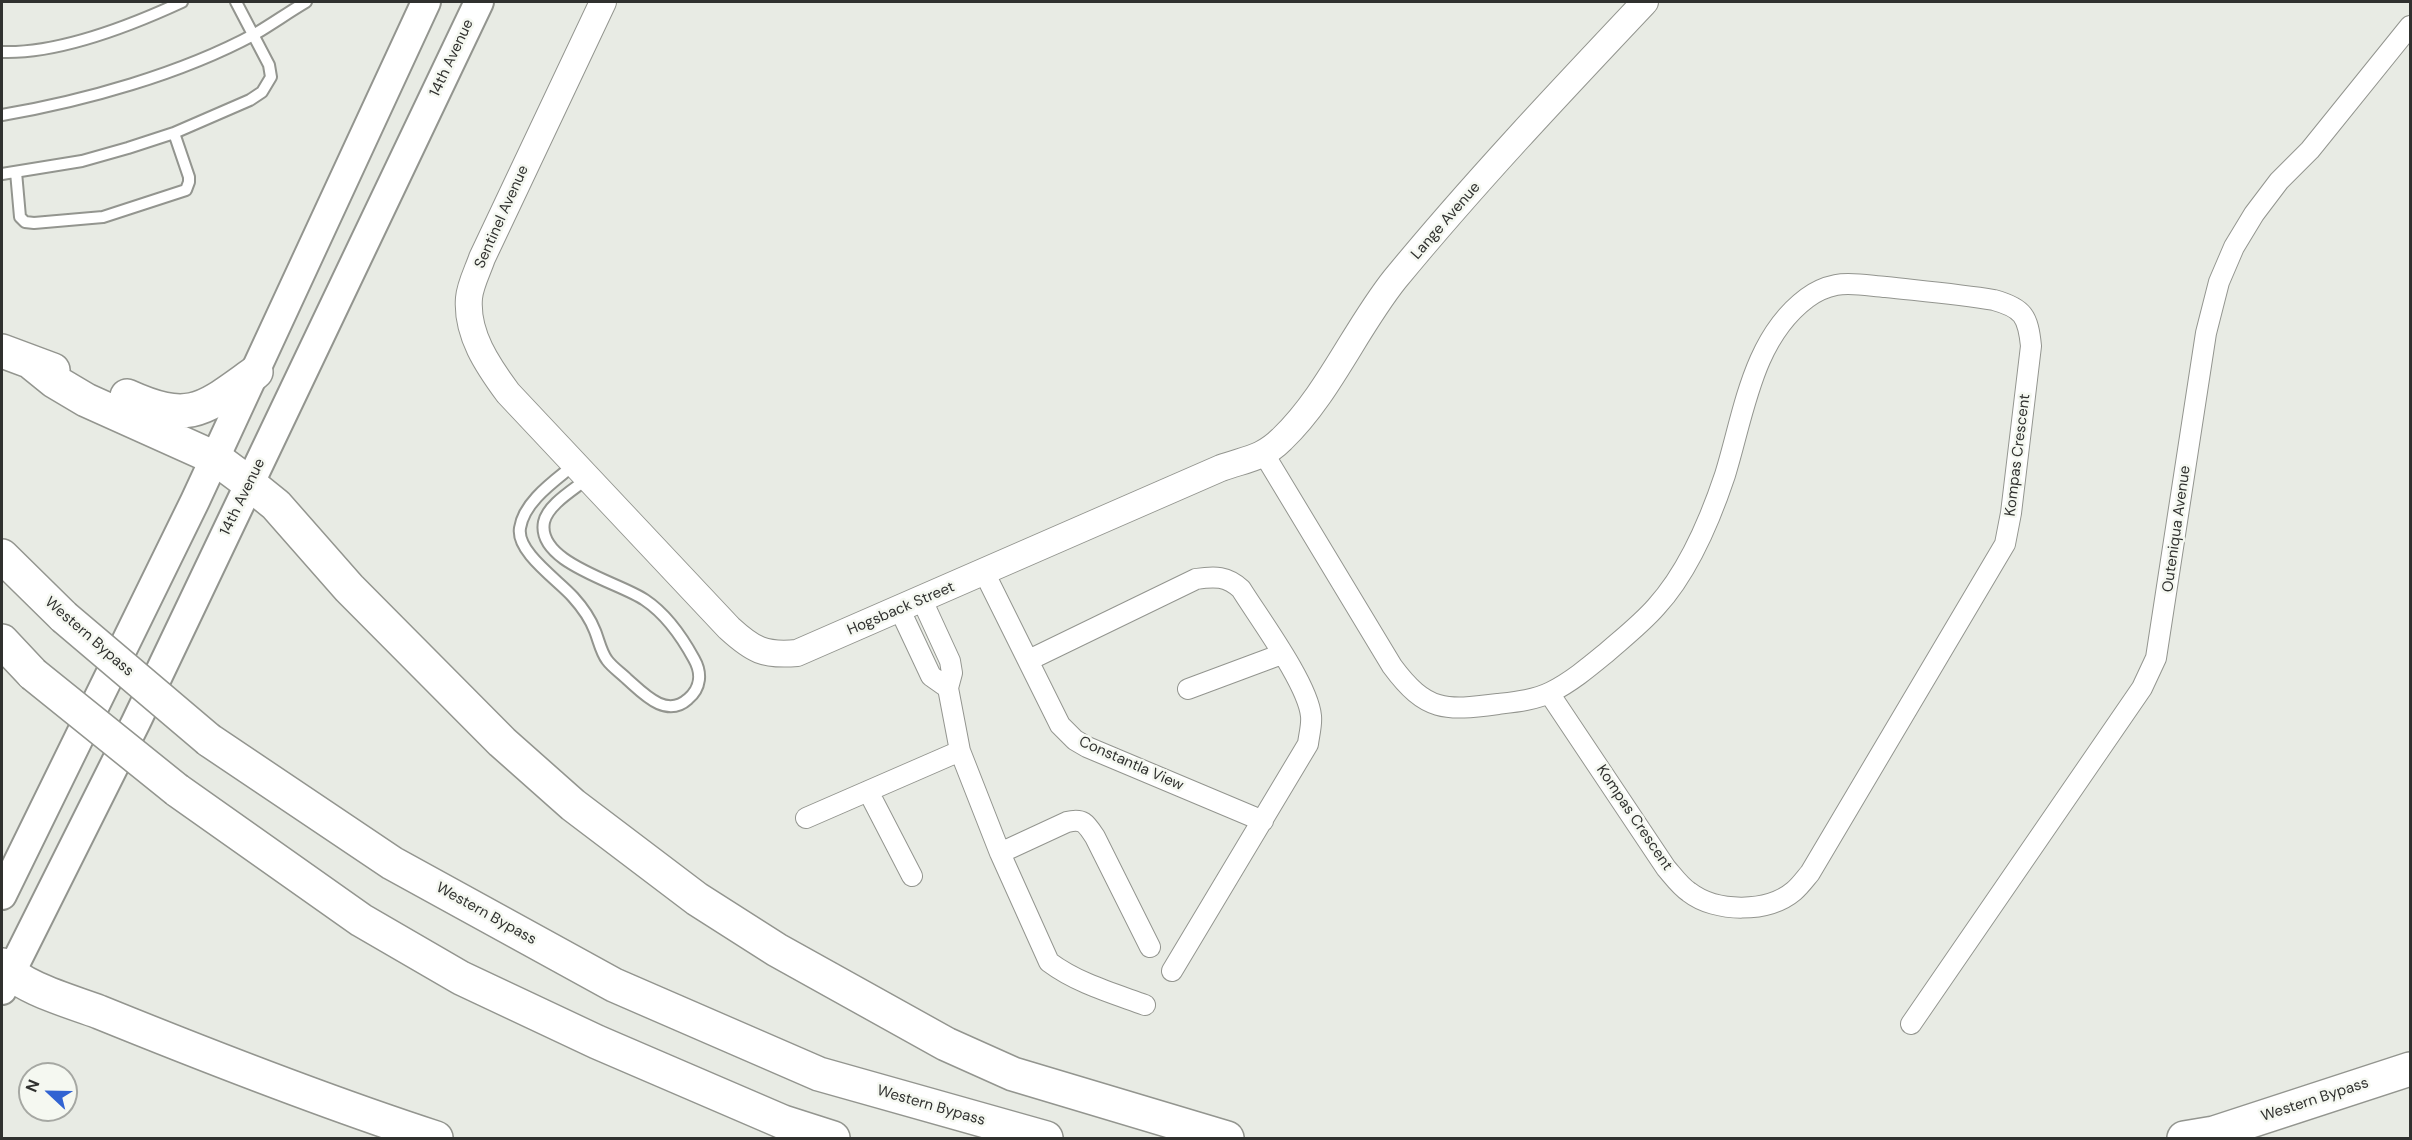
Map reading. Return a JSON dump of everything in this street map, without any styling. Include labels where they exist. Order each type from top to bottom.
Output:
[{"type":"highway","points":[[2,351],[33,364],[101,385],[155,408],[182,412],[201,409],[256,372]]},
{"type":"highway","points":[[33,364],[54,381],[86,400],[215,458],[250,484],[276,506],[349,588],[502,742],[573,805],[697,899],[777,950],[946,1044],[1013,1074],[1227,1138]]},
{"type":"highway","name":"Western Bypass","points":[[2,556],[64,617],[209,740],[392,863],[614,985],[819,1074],[1046,1138]]},
{"type":"highway","points":[[2,641],[33,674],[177,790],[361,920],[461,978],[629,1056],[783,1122],[833,1138]]},
{"type":"highway","points":[[4,977],[363,1114],[436,1138]]},
{"type":"highway","name":"Western Bypass","points":[[2184,1138],[2214,1133],[2410,1069]]},
{"type":"main road","points":[[2,895],[256,372],[426,2]]},
{"type":"main road","name":"14th Avenue","points":[[4,977],[136,722],[478,2]]},
{"type":"street","name":"Sentinel Avenue","points":[[582,471],[508,393],[485,362],[470,319],[469,297],[482,258],[603,2]]},
{"type":"street","name":"Lange Avenue","points":[[1264,454],[1283,438],[1302,416],[1393,282],[1413,258],[1539,115],[1645,2]]},
{"type":"street","name":"Outeniqua Avenue","points":[[1911,1024],[2142,688],[2156,658],[2172,598],[2206,333],[2218,282],[2234,247],[2279,181],[2310,150],[2410,26]]},
{"type":"street","name":"Kompas Crescent","points":[[1264,454],[1392,666],[1412,690],[1444,708],[1458,709],[1519,702],[1549,693],[1568,682],[1614,646],[1657,606],[1673,584],[1706,523],[1724,476],[1742,407],[1757,365],[1779,328],[1807,298],[1838,284],[1872,286],[1994,300],[2012,305],[2023,315],[2028,324],[2031,345],[2011,513],[2005,544],[1810,873],[1794,892],[1755,907],[1735,908],[1712,905],[1689,892],[1666,868],[1549,693]]},
{"type":"street","name":"Hogsback Street","points":[[582,471],[729,628],[758,650],[775,654],[797,653],[1221,468],[1264,454]]},
{"type":"street","name":"Constantla View","points":[[984,572],[1060,724],[1075,740],[1263,820]]},
{"type":"street","points":[[1029,660],[1197,579],[1221,577],[1232,581],[1240,589],[1282,654],[1308,701],[1311,717],[1308,744],[1172,971]]},
{"type":"street","points":[[911,605],[931,676],[948,688],[960,751],[1000,853],[1049,962],[1062,972],[1145,1005]]},
{"type":"street","points":[[1188,688],[1282,654]]},
{"type":"street","points":[[806,818],[960,751]]},
{"type":"street","points":[[868,791],[912,876]]},
{"type":"street","points":[[1000,853],[1067,822],[1077,820],[1084,822],[1095,837],[1150,947]]},
{"type":"lane","points":[[2,52],[51,47],[125,27],[182,2]]},
{"type":"lane","points":[[2,174],[82,161],[174,132],[250,100],[267,86],[271,77],[269,65],[237,2]]},
{"type":"lane","points":[[2,115],[47,108],[165,74],[254,34],[306,2]]},
{"type":"lane","points":[[16,172],[20,217],[25,222],[103,217],[186,189],[189,177],[174,132]]},
{"type":"lane","points":[[582,471],[544,521],[544,534],[549,546],[574,565],[643,599],[659,610],[687,646],[700,669],[699,686],[688,701],[669,707],[652,701],[608,661],[586,611],[532,557],[520,540],[520,527],[526,512],[540,494],[582,471]]}]
